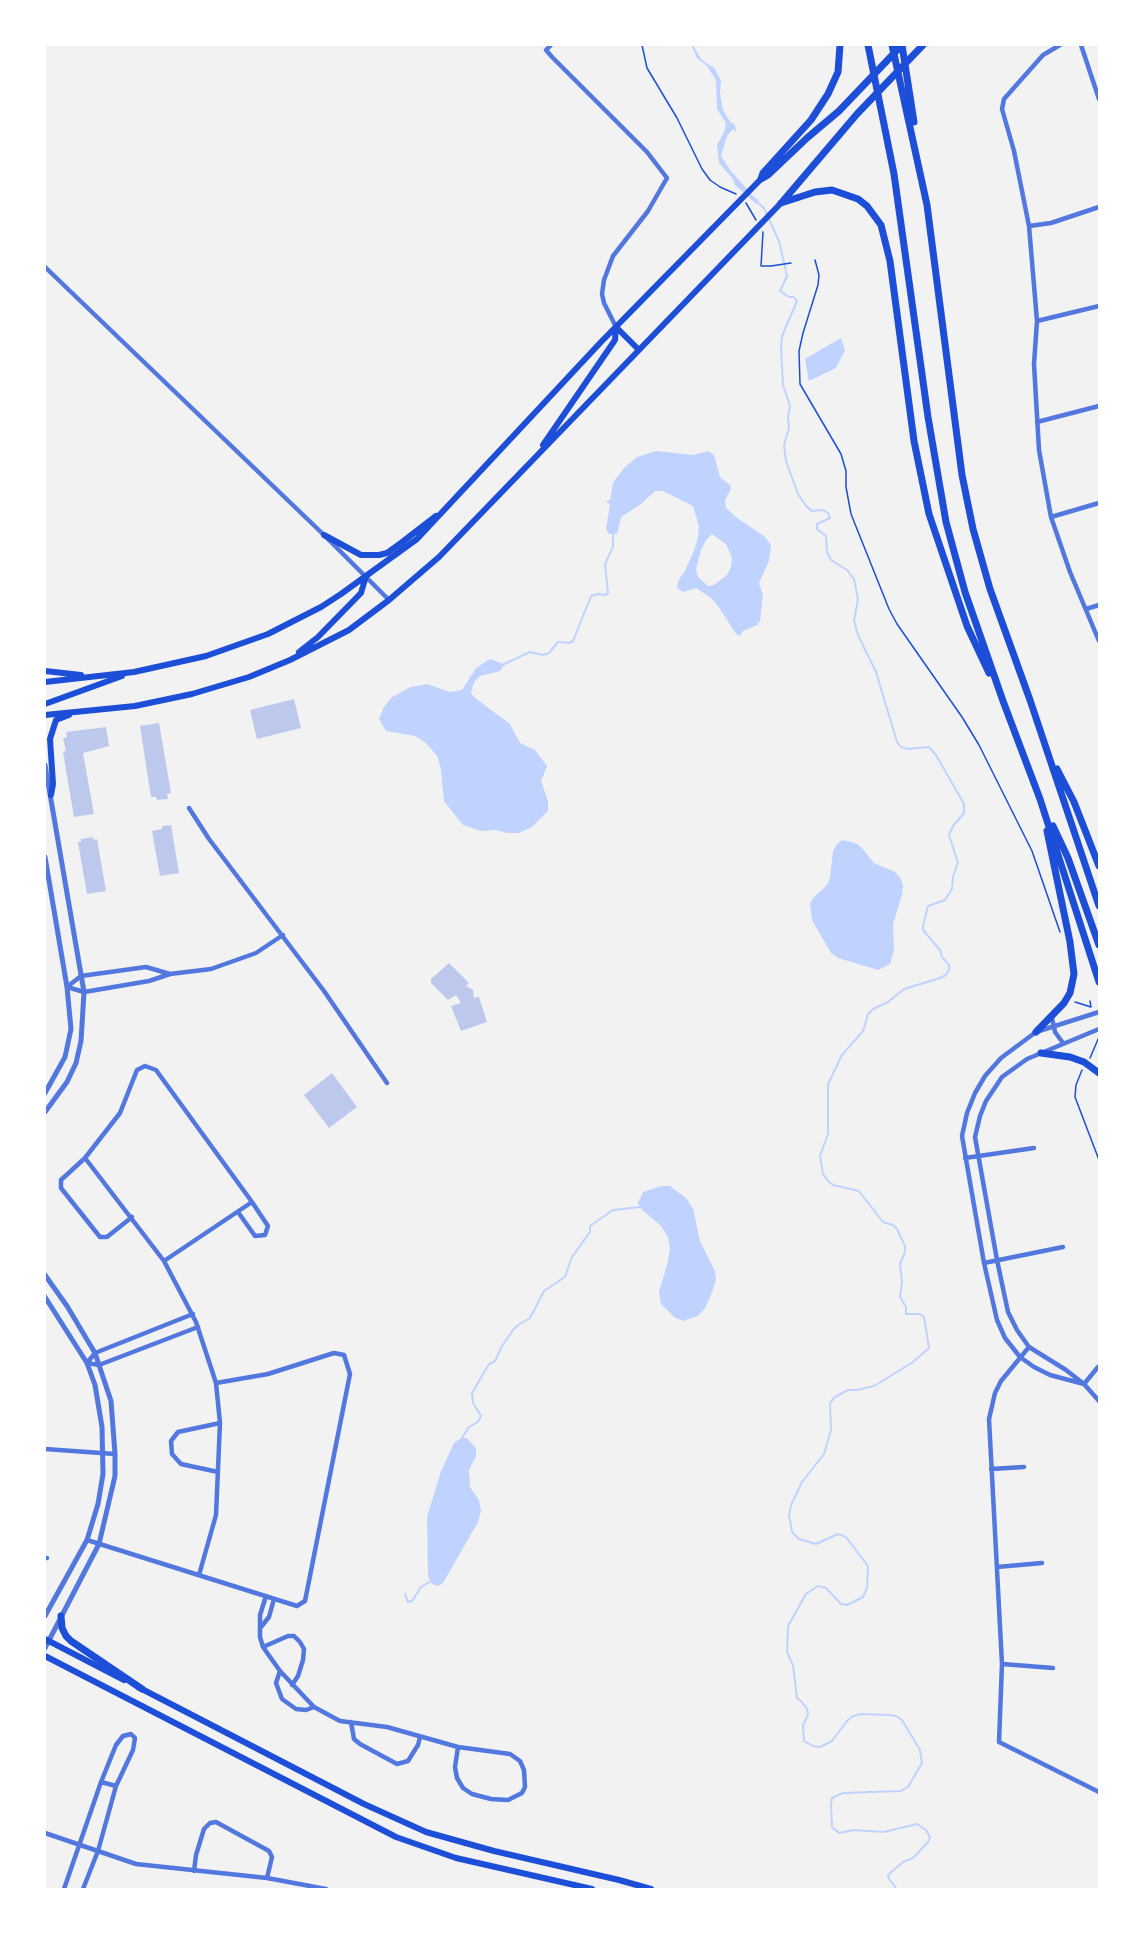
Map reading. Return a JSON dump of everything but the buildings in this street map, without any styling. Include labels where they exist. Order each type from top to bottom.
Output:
[{"type":"main road","points":[[761,179],[763,173],[811,120],[828,94],[838,72],[840,45]]},
{"type":"main road","points":[[892,45],[905,84]]},
{"type":"main road","points":[[45,682],[134,672],[206,656],[268,634],[321,607],[417,539],[616,327],[725,215],[761,179],[839,111],[902,45]]},
{"type":"main road","points":[[902,45],[905,84],[927,205],[959,453],[969,509],[990,589],[1046,746],[1099,906]]},
{"type":"main road","points":[[45,715],[135,706],[192,694],[249,677],[290,660],[350,630],[389,600],[439,556],[781,203],[863,107],[923,45]]},
{"type":"main road","points":[[868,47],[882,108],[903,230],[928,417],[946,522],[965,592],[1040,799],[1099,982]]},
{"type":"main road","points":[[781,203],[815,192],[832,190],[858,199],[867,206],[880,225],[890,261],[915,452],[929,514],[967,626],[1003,702]]},
{"type":"main road","points":[[616,327],[639,350]]},
{"type":"main road","points":[[532,461],[615,340],[616,327]]},
{"type":"main road","points":[[324,535],[361,555],[379,555],[387,553],[444,512]]},
{"type":"main road","points":[[290,660],[318,637],[361,593],[366,576]]},
{"type":"main road","points":[[45,671],[100,676]]},
{"type":"main road","points":[[45,704],[134,672]]},
{"type":"main road","points":[[51,795],[53,783],[50,739],[52,731],[56,720],[73,712]]},
{"type":"main road","points":[[1046,746],[1074,802],[1099,866]]},
{"type":"main road","points":[[1040,799],[1068,858],[1099,945]]},
{"type":"main road","points":[[1036,1032],[1064,1003],[1070,993],[1074,974],[1071,942],[1040,799]]},
{"type":"main road","points":[[1041,1053],[1070,1057],[1084,1062],[1099,1073]]},
{"type":"main road","points":[[62,1616],[62,1628],[71,1641],[142,1689]]},
{"type":"main road","points":[[47,1640],[364,1804],[416,1828],[474,1846],[651,1889]]},
{"type":"main road","points":[[45,1656],[396,1837],[456,1858],[591,1889]]},
{"type":"street","points":[[551,45],[546,50],[552,57],[647,152],[667,178],[648,211],[613,256],[604,280],[602,294],[604,303],[616,327]]},
{"type":"street","points":[[1060,45],[1043,55],[1004,99],[1002,109],[1014,151],[1029,226],[1037,321],[1034,364],[1039,450],[1051,517],[1070,572],[1099,641]]},
{"type":"street","points":[[1081,45],[1099,99]]},
{"type":"street","points":[[1029,226],[1051,223],[1099,207]]},
{"type":"street","points":[[45,267],[389,600]]},
{"type":"street","points":[[1037,321],[1099,306]]},
{"type":"street","points":[[1037,422],[1099,406]]},
{"type":"street","points":[[1051,517],[1099,503]]},
{"type":"street","points":[[1086,609],[1099,604]]},
{"type":"street","points":[[45,765],[84,992],[81,1041],[76,1063],[67,1082],[45,1112]]},
{"type":"street","points":[[189,808],[209,839],[283,934],[359,1039],[387,1083]]},
{"type":"street","points":[[45,857],[67,987],[71,1029],[65,1057],[45,1093]]},
{"type":"street","points":[[67,987],[84,992],[149,981],[170,974],[211,969],[255,953],[283,934]]},
{"type":"street","points":[[67,987],[81,976],[146,967],[170,974]]},
{"type":"street","points":[[1084,1384],[1050,1376],[1020,1357],[1005,1338],[997,1320],[984,1263],[962,1136],[967,1113],[975,1093],[985,1076],[1001,1058],[1036,1032],[1099,1012]]},
{"type":"street","points":[[1052,1018],[1053,1027],[1063,1043]]},
{"type":"street","points":[[1099,1029],[1027,1059],[1002,1077],[986,1101],[975,1137],[1008,1312],[1029,1347],[1066,1370],[1084,1384],[1099,1401]]},
{"type":"street","points":[[132,1217],[107,1237],[100,1237],[61,1188],[61,1180],[85,1158],[120,1113],[137,1070],[145,1066],[156,1070],[252,1202],[268,1226],[265,1235],[255,1236],[238,1212]]},
{"type":"street","points":[[965,1158],[1034,1148]]},
{"type":"street","points":[[85,1158],[164,1261],[193,1314],[216,1383],[220,1423],[216,1515],[199,1575]]},
{"type":"street","points":[[164,1261],[252,1202]]},
{"type":"street","points":[[984,1263],[1063,1247]]},
{"type":"street","points":[[45,1275],[95,1353],[111,1401],[115,1454],[115,1476],[99,1544],[47,1640],[45,1648]]},
{"type":"street","points":[[45,1297],[87,1363],[100,1408],[103,1454],[103,1474],[98,1504],[87,1540],[45,1616]]},
{"type":"street","points":[[87,1363],[95,1353],[193,1314]]},
{"type":"street","points":[[87,1363],[99,1365],[197,1325]]},
{"type":"street","points":[[1029,1347],[1001,1381],[988,1419],[1002,1664],[999,1742],[1099,1792]]},
{"type":"street","points":[[87,1540],[297,1606],[305,1601],[350,1374],[344,1355],[334,1353],[267,1374],[216,1383]]},
{"type":"street","points":[[1084,1384],[1098,1367]]},
{"type":"street","points":[[218,1472],[181,1464],[172,1454],[171,1441],[178,1432],[220,1423]]},
{"type":"street","points":[[45,1449],[115,1454]]},
{"type":"street","points":[[991,1469],[1024,1467]]},
{"type":"street","points":[[997,1567],[1041,1563]]},
{"type":"street","points":[[266,1596],[260,1616],[260,1637],[263,1647],[280,1671],[314,1707],[336,1719],[387,1727],[458,1748],[504,1752],[520,1761],[524,1770],[525,1787],[522,1793],[508,1800],[491,1799],[472,1794],[463,1788],[457,1778],[455,1767],[458,1748]]},
{"type":"street","points":[[261,1627],[269,1617],[274,1599]]},
{"type":"street","points":[[263,1647],[288,1636],[294,1636],[300,1642],[304,1649],[303,1660],[298,1676],[292,1685]]},
{"type":"street","points":[[1002,1664],[1053,1668]]},
{"type":"street","points":[[280,1671],[276,1683],[282,1699],[296,1709],[306,1710],[314,1707]]},
{"type":"street","points":[[351,1722],[351,1734],[360,1744],[398,1764],[408,1761],[420,1737]]},
{"type":"street","points":[[64,1889],[101,1782],[120,1739],[131,1734],[135,1742],[116,1786],[98,1851],[83,1889]]},
{"type":"street","points":[[101,1782],[116,1786]]},
{"type":"street","points":[[194,1871],[204,1828],[216,1822],[269,1851],[272,1857],[267,1878]]},
{"type":"street","points":[[45,1833],[136,1864],[267,1878],[326,1889]]},
{"type":"path","points":[[642,45],[647,68],[702,169],[715,183],[741,198],[758,222]]},
{"type":"path","points":[[762,230],[761,266],[792,263]]},
{"type":"path","points":[[815,260],[819,275],[818,285],[803,333],[798,368],[800,384],[841,454],[846,471],[846,487],[851,514],[889,609],[980,745],[1032,851],[1062,937]]},
{"type":"path","points":[[1071,1001],[1091,1007],[1090,1001]]},
{"type":"path","points":[[1089,1058],[1099,1036]]},
{"type":"path","points":[[1084,1067],[1076,1085],[1075,1097],[1099,1160]]},
{"type":"water","points":[[691,45],[701,59],[715,69],[721,81],[720,93],[723,110],[730,122],[735,125],[736,132],[733,129],[727,136],[721,156],[731,171],[759,200],[756,204],[735,185],[733,179],[719,163],[717,145],[726,123],[717,109],[716,80],[707,66],[697,58]]},
{"type":"water","points":[[841,338],[845,350],[836,368],[809,381],[805,359]]},
{"type":"water","points":[[656,451],[693,455],[708,451],[714,455],[720,477],[730,485],[731,489],[725,500],[726,508],[764,536],[771,545],[769,561],[759,583],[763,595],[760,621],[757,625],[743,631],[740,636],[736,634],[710,597],[696,588],[683,592],[677,588],[698,537],[699,526],[693,506],[663,491],[655,491],[641,504],[621,517],[617,534],[609,534],[606,529],[610,505],[606,501],[610,500],[613,483],[624,468],[637,457]],"holes":[[[712,534],[726,544],[732,558],[731,567],[727,575],[714,585],[708,586],[698,577],[696,569],[701,550]]]},
{"type":"water","points":[[490,659],[501,663],[503,667],[500,671],[480,676],[474,682],[471,693],[510,724],[520,743],[535,750],[547,766],[541,781],[548,801],[548,811],[532,827],[519,833],[481,831],[463,825],[444,801],[441,769],[437,756],[426,743],[415,736],[386,731],[379,719],[384,707],[392,697],[411,687],[427,684],[450,692],[462,690],[476,668]]},
{"type":"water","points":[[842,840],[860,846],[874,863],[895,872],[903,885],[893,924],[894,951],[890,964],[878,970],[838,958],[831,953],[812,920],[810,904],[827,885],[833,851]]},
{"type":"water","points":[[661,1186],[670,1186],[687,1199],[693,1209],[700,1241],[715,1271],[716,1280],[705,1308],[698,1316],[683,1321],[674,1317],[661,1304],[659,1292],[670,1249],[668,1237],[661,1226],[642,1210],[638,1203],[643,1192]]},
{"type":"water","points":[[461,1438],[467,1438],[476,1448],[476,1456],[469,1470],[470,1487],[479,1500],[481,1511],[478,1522],[443,1583],[438,1586],[432,1584],[428,1576],[427,1517],[441,1471],[454,1443]]},
{"type":"waterway","points":[[757,202],[764,208],[779,241],[787,276],[780,291],[789,297],[794,297],[797,301],[782,336],[781,348],[783,385],[790,406],[789,428],[784,445],[786,461],[798,494],[806,506],[812,511],[823,510],[830,518],[817,524],[817,529],[826,536],[827,552],[831,560],[847,570],[854,579],[858,599],[854,621],[858,635],[876,672],[897,742],[901,747],[908,749],[929,747],[964,804],[964,813],[949,835],[958,863],[952,889],[945,900],[928,906],[923,926],[923,930],[949,965],[949,970],[940,978],[904,989],[868,1014],[863,1031],[842,1055],[828,1084],[828,1134],[820,1156],[823,1174],[828,1181],[833,1185],[859,1191],[883,1222],[897,1229],[905,1246],[900,1264],[902,1282],[900,1297],[906,1307],[906,1314],[920,1314],[924,1317],[929,1348],[913,1362],[874,1386],[848,1390],[835,1397],[830,1403],[831,1430],[824,1454],[802,1482],[791,1505],[789,1515],[792,1532],[799,1539],[816,1544],[838,1534],[846,1537],[868,1566],[867,1588],[863,1597],[847,1605],[841,1604],[826,1588],[818,1586],[806,1594],[788,1626],[787,1652],[793,1665],[797,1698],[807,1709],[808,1715],[803,1725],[804,1741],[820,1747],[832,1741],[853,1716],[888,1715],[902,1720],[920,1750],[922,1763],[908,1787],[901,1791],[843,1793],[832,1798],[831,1804],[832,1827],[839,1833],[854,1830],[884,1832],[917,1824],[926,1830],[930,1837],[928,1842],[913,1858],[903,1862],[888,1875],[897,1889]]},
{"type":"waterway","points":[[502,665],[530,652],[543,655],[549,653],[558,642],[573,641],[591,596],[608,593],[605,564],[613,547],[613,535]]},
{"type":"waterway","points":[[462,1438],[469,1427],[478,1422],[481,1416],[473,1403],[472,1393],[489,1364],[495,1361],[513,1330],[530,1318],[544,1291],[565,1277],[572,1257],[590,1232],[590,1226],[613,1210],[640,1207]]},
{"type":"waterway","points":[[405,1594],[408,1602],[412,1601],[421,1587],[431,1581]]}]
